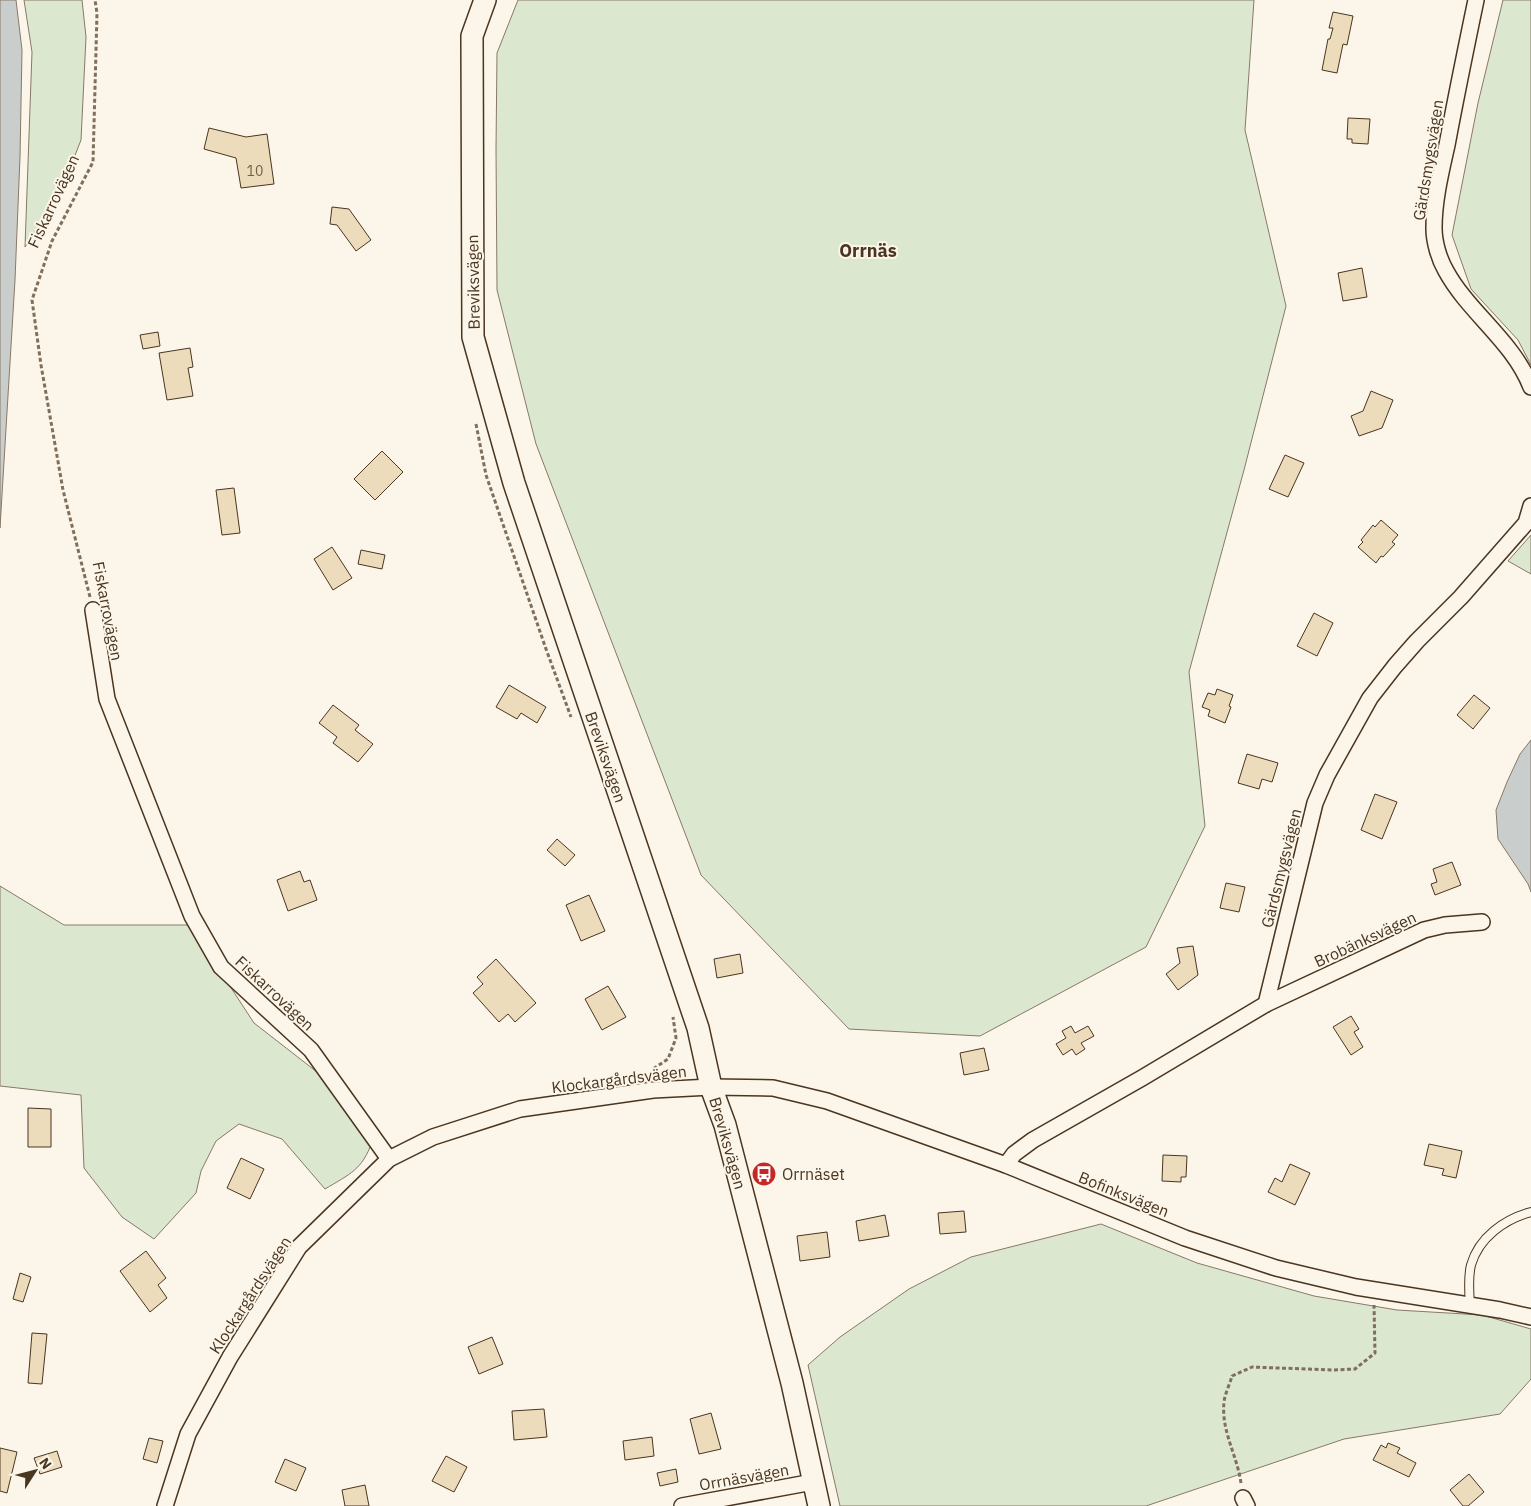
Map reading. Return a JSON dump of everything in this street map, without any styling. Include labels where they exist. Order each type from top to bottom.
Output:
[{"type":"main road","name":"Breviksvägen","points":[[485,0],[472,36],[473,336],[514,483],[698,1028],[711,1086],[725,1125],[785,1354],[819,1506]]},
{"type":"street","name":"Gärdsmygsvägen","points":[[1476,0],[1435,204],[1434,230],[1437,249],[1444,269],[1455,286],[1499,336],[1516,359],[1531,387]]},
{"type":"street","name":"Gärdsmygsvägen","points":[[1266,1004],[1315,803],[1327,775],[1370,698],[1416,641],[1461,597],[1526,522],[1531,506]]},
{"type":"street","name":"Fiskarrovägen","points":[[93,610],[107,699],[192,916],[221,967],[311,1050],[389,1159]]},
{"type":"street","name":"Brobänksvägen","points":[[1266,1004],[1424,930],[1445,925],[1482,922]]},
{"type":"street","points":[[1006,1165],[1014,1154],[1033,1140],[1266,1004]]},
{"type":"street","name":"Klockargårdsvägen","points":[[165,1506],[188,1434],[230,1357],[299,1247],[389,1159],[433,1137],[520,1109],[653,1090],[711,1086]]},
{"type":"street","name":"Bofinksvägen","points":[[711,1086],[772,1088],[827,1101],[1006,1165],[1185,1238],[1276,1268],[1374,1290],[1500,1310],[1531,1318]]},
{"type":"street","name":"Orrnäsvägen","points":[[682,1506],[813,1482]]},
{"type":"lane","points":[[1470,1305],[1469,1283],[1471,1265],[1480,1245],[1508,1220],[1531,1212]]},
{"type":"path","name":"Fiskarrovägen","points":[[93,610],[64,490],[41,366],[32,300],[52,241],[93,162],[97,13],[95,0]]},
{"type":"path","points":[[1245,1502],[1240,1474],[1225,1427],[1224,1401],[1232,1376],[1252,1367],[1354,1369],[1375,1353],[1374,1290]]},
{"type":"green space","points":[[24,0],[82,0],[86,37],[81,140],[63,186],[25,247],[32,52]]},
{"type":"green space","points":[[518,0],[1254,0],[1245,130],[1286,306],[1189,672],[1205,826],[1146,947],[980,1036],[849,1029],[701,875],[536,444],[497,290],[497,53]]},
{"type":"green space","points":[[1503,0],[1531,0],[1531,365],[1518,340],[1471,289],[1452,235],[1478,103]]},
{"type":"green space","points":[[1531,535],[1531,574],[1508,561]]},
{"type":"green space","points":[[0,886],[64,925],[190,925],[254,1023],[317,1072],[372,1142],[364,1159],[348,1175],[325,1189],[282,1139],[239,1124],[216,1141],[201,1171],[196,1193],[154,1239],[122,1217],[84,1168],[81,1095],[0,1086]]},
{"type":"green space","points":[[1101,1224],[1197,1263],[1314,1296],[1397,1310],[1482,1315],[1531,1329],[1531,1379],[1500,1414],[1344,1439],[1146,1506],[840,1506],[808,1365],[840,1337],[909,1289],[971,1257]]},
{"type":"shaded area","points":[[0,0],[16,0],[22,50],[15,280],[0,528]]},
{"type":"shaded area","points":[[1531,740],[1531,892],[1528,884],[1498,839],[1496,810],[1520,754]]},
{"type":"building","points":[[1333,12],[1353,16],[1347,45],[1343,44],[1337,73],[1322,70],[1328,39],[1330,39],[1333,28],[1329,28]]},
{"type":"building","points":[[1348,118],[1370,119],[1368,144],[1352,143],[1352,139],[1347,139]]},
{"type":"building","points":[[209,128],[246,137],[267,134],[274,184],[241,188],[236,158],[204,149]]},
{"type":"building","points":[[332,207],[349,209],[371,240],[356,251],[337,225],[330,224]]},
{"type":"building","points":[[1362,268],[1367,297],[1343,301],[1338,273]]},
{"type":"building","points":[[158,332],[160,346],[143,349],[140,335]]},
{"type":"building","points":[[190,348],[193,367],[188,368],[193,396],[167,400],[159,353]]},
{"type":"building","points":[[1371,391],[1393,400],[1382,428],[1359,436],[1351,416],[1363,411]]},
{"type":"building","points":[[382,451],[403,472],[375,500],[354,479]]},
{"type":"building","points":[[1285,455],[1304,463],[1288,497],[1269,489]]},
{"type":"building","points":[[234,488],[240,533],[222,535],[216,490]]},
{"type":"building","points":[[1381,520],[1398,535],[1392,542],[1395,544],[1376,563],[1358,547],[1373,525],[1375,527]]},
{"type":"building","points":[[332,547],[352,578],[333,590],[314,559]]},
{"type":"building","points":[[361,550],[385,555],[382,569],[358,564]]},
{"type":"building","points":[[1314,613],[1333,623],[1317,656],[1297,646]]},
{"type":"building","points":[[509,685],[546,707],[537,723],[521,713],[517,719],[496,707]]},
{"type":"building","points":[[1217,689],[1233,695],[1225,723],[1208,716],[1210,710],[1202,707],[1208,693],[1215,695]]},
{"type":"building","points":[[1474,695],[1490,708],[1473,729],[1457,715]]},
{"type":"building","points":[[333,705],[359,725],[355,730],[373,744],[358,762],[333,743],[337,737],[319,723]]},
{"type":"building","points":[[1247,754],[1278,763],[1272,782],[1262,779],[1259,789],[1238,783]]},
{"type":"building","points":[[1375,794],[1397,802],[1382,839],[1361,830]]},
{"type":"building","points":[[557,839],[575,855],[565,866],[547,850]]},
{"type":"building","points":[[1452,862],[1461,885],[1435,895],[1431,884],[1437,882],[1433,869]]},
{"type":"building","points":[[300,871],[304,882],[310,880],[317,900],[288,911],[277,880]]},
{"type":"building","points":[[1226,883],[1245,887],[1239,912],[1220,908]]},
{"type":"building","points":[[589,895],[605,931],[581,941],[566,905]]},
{"type":"building","points":[[1193,946],[1198,975],[1178,990],[1166,974],[1180,963],[1177,948]]},
{"type":"building","points":[[740,954],[743,973],[717,978],[714,959]]},
{"type":"building","points":[[496,959],[536,1003],[515,1022],[508,1014],[499,1022],[473,993],[483,984],[477,977]]},
{"type":"building","points":[[608,986],[626,1017],[602,1030],[585,999]]},
{"type":"building","points":[[1351,1016],[1359,1029],[1354,1032],[1363,1047],[1351,1055],[1333,1027]]},
{"type":"building","points":[[1071,1026],[1075,1033],[1088,1026],[1094,1036],[1081,1043],[1085,1049],[1076,1055],[1072,1049],[1063,1055],[1056,1044],[1066,1038],[1062,1031]]},
{"type":"building","points":[[984,1048],[989,1070],[964,1075],[960,1053]]},
{"type":"building","points":[[28,1108],[51,1109],[51,1147],[28,1147]]},
{"type":"building","points":[[1429,1144],[1462,1151],[1456,1178],[1442,1175],[1444,1169],[1424,1165]]},
{"type":"building","points":[[1163,1155],[1187,1156],[1186,1177],[1181,1177],[1181,1182],[1162,1181]]},
{"type":"building","points":[[241,1158],[264,1169],[250,1199],[227,1188]]},
{"type":"building","points":[[1290,1164],[1310,1173],[1295,1205],[1268,1192],[1275,1178],[1282,1182]]},
{"type":"building","points":[[964,1211],[966,1232],[940,1234],[938,1213]]},
{"type":"building","points":[[885,1215],[889,1236],[859,1241],[856,1221]]},
{"type":"building","points":[[827,1232],[830,1257],[800,1261],[797,1236]]},
{"type":"building","points":[[146,1251],[166,1278],[158,1285],[167,1298],[150,1312],[120,1271]]},
{"type":"building","points":[[20,1273],[31,1277],[23,1302],[13,1299]]},
{"type":"building","points":[[32,1333],[47,1334],[42,1384],[28,1383]]},
{"type":"building","points":[[492,1337],[503,1364],[479,1374],[468,1347]]},
{"type":"building","points":[[544,1409],[547,1437],[514,1440],[512,1411]]},
{"type":"building","points":[[711,1413],[721,1449],[699,1454],[690,1419]]},
{"type":"building","points":[[652,1437],[654,1456],[625,1460],[623,1441]]},
{"type":"building","points":[[149,1438],[163,1441],[157,1463],[143,1459]]},
{"type":"building","points":[[1388,1443],[1400,1448],[1397,1453],[1416,1463],[1409,1477],[1373,1460],[1381,1445],[1386,1448]]},
{"type":"building","points":[[0,1448],[17,1452],[7,1493],[0,1491]]},
{"type":"building","points":[[57,1451],[62,1467],[40,1474],[34,1458]]},
{"type":"building","points":[[446,1456],[467,1467],[454,1492],[432,1481]]},
{"type":"building","points":[[285,1459],[306,1468],[296,1491],[275,1482]]},
{"type":"building","points":[[676,1469],[678,1482],[660,1486],[657,1473]]},
{"type":"building","points":[[1469,1474],[1484,1492],[1468,1506],[1463,1506],[1450,1490]]},
{"type":"building","points":[[365,1485],[369,1506],[345,1506],[342,1490]]},
{"type":"place","name":"Orrnäset","points":[[764,1174]]},
{"type":"district","name":"Orrnäs","points":[[868,250]]}]
